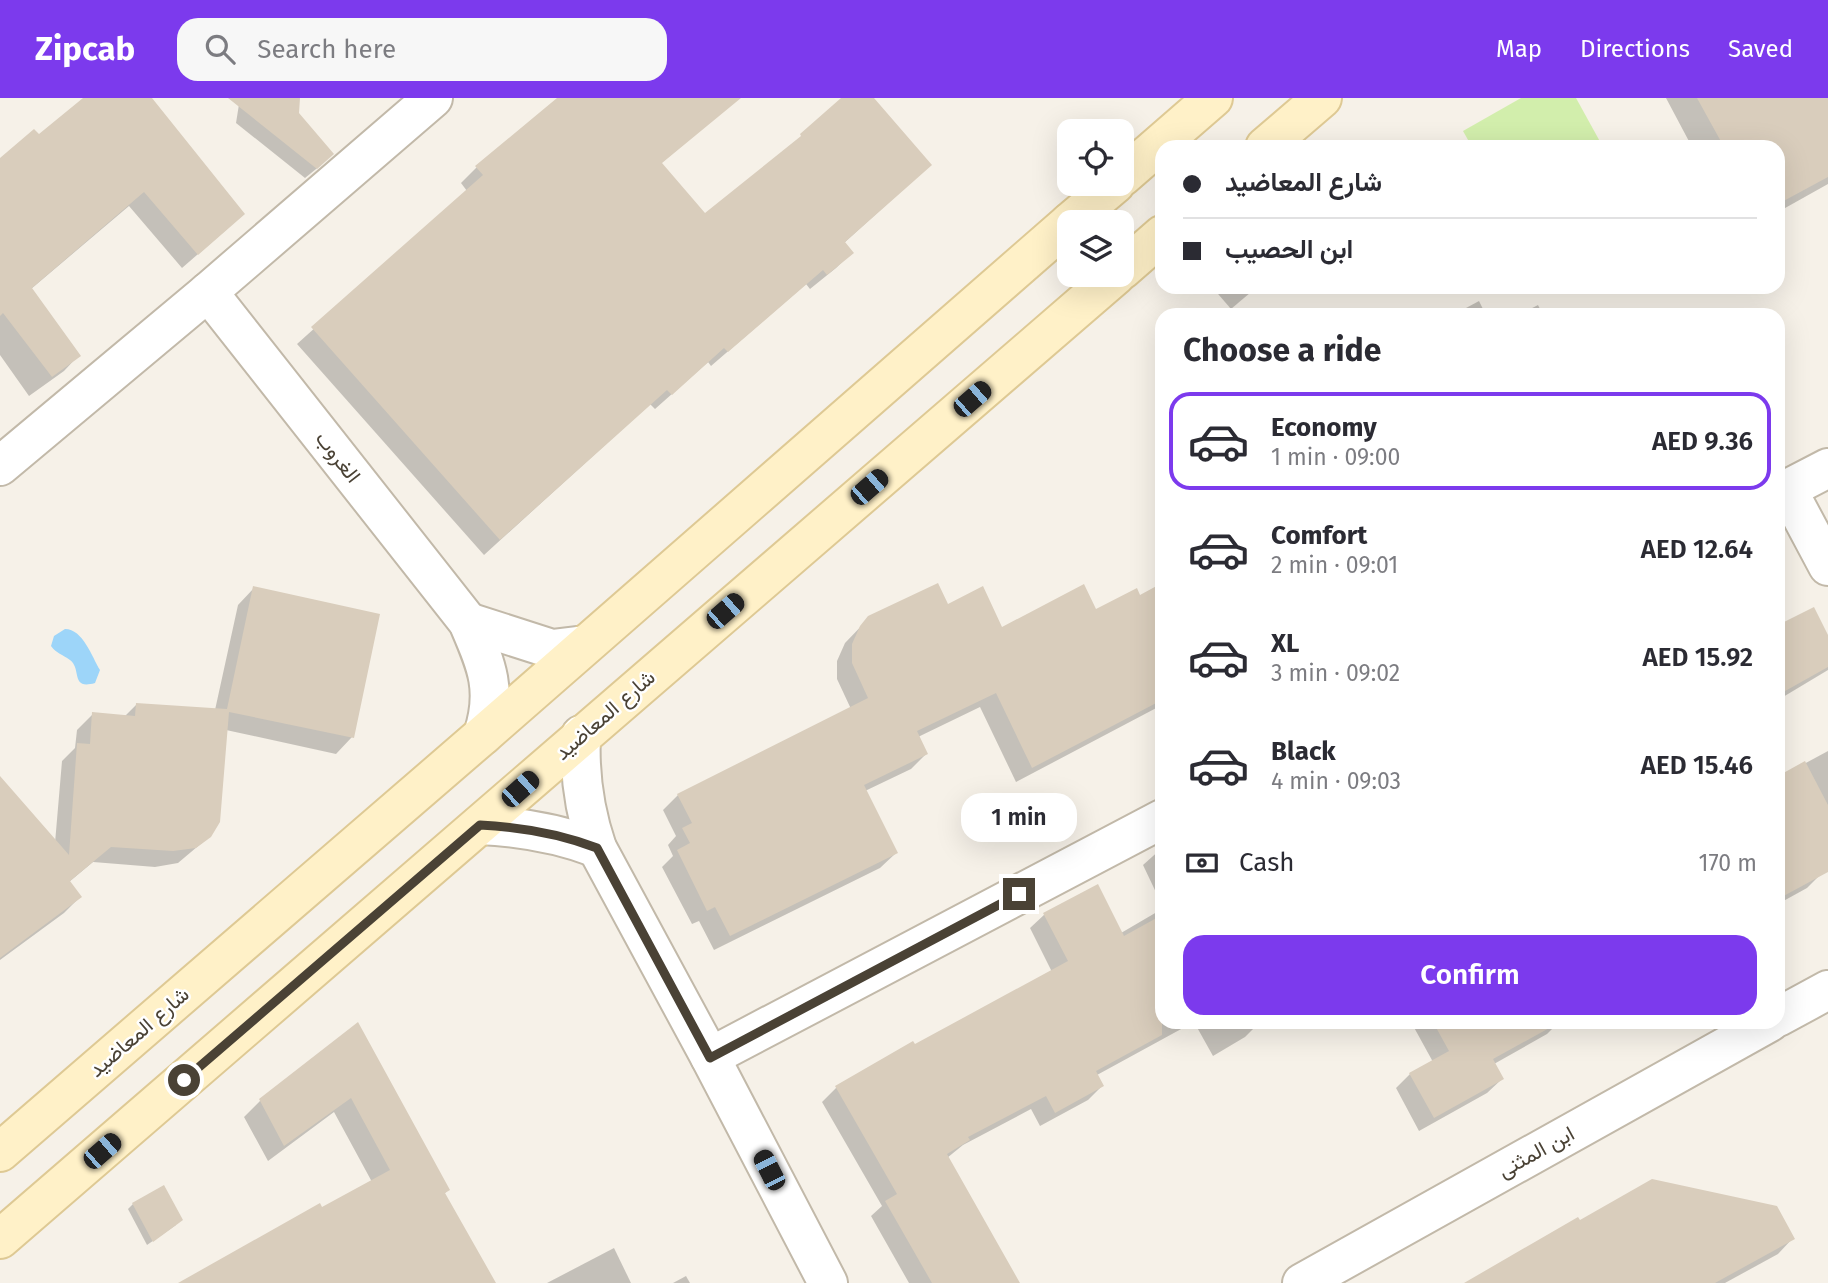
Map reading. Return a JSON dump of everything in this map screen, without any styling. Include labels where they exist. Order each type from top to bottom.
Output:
[{"type":"street","points":[[1165,140],[1213,98]]},
{"type":"street","points":[[1273,140],[1322,98]]},
{"type":"street","points":[[0,466],[208,292],[430,99]]},
{"type":"street","points":[[1134,167],[1155,148]]},
{"type":"street","name":"شارع المعاضيد","points":[[1085,210],[1101,196]]},
{"type":"street","name":"شارع المعاضيد","points":[[0,1152],[484,735],[1057,234]]},
{"type":"street","points":[[1134,260],[1155,241]]},
{"type":"street","name":"شارع المعاضيد","points":[[0,1239],[1102,287]]},
{"type":"street","name":"الغروب","points":[[208,292],[468,622],[485,661],[492,698],[484,735]]},
{"type":"street","points":[[1785,491],[1828,468]]},
{"type":"street","points":[[1785,495],[1828,566]]},
{"type":"street","points":[[468,622],[551,649],[585,645]]},
{"type":"street","points":[[581,735],[581,788],[587,819],[597,848],[828,1283]]},
{"type":"street","points":[[710,1058],[1155,823]]},
{"type":"street","points":[[480,825],[548,832],[597,848]]},
{"type":"street","points":[[1785,1013],[1828,990]]},
{"type":"street","name":"ابن المثنى","points":[[1302,1283],[1757,1029]]},
{"type":"green space","points":[[1521,98],[1576,98],[1599,140],[1468,140],[1463,131]]},
{"type":"water","points":[[65,629],[77,634],[90,651],[100,670],[95,683],[82,684],[70,660],[51,646],[54,636]]},
{"type":"building","points":[[83,98],[152,98],[245,214],[198,255],[144,192],[32,288],[81,356],[52,377],[3,313],[0,316],[0,158],[34,129],[39,134]]},
{"type":"building","points":[[228,98],[300,98],[299,113],[334,154],[317,169]]},
{"type":"building","points":[[557,98],[741,98],[662,163],[705,213],[801,136],[800,134],[841,98],[874,98],[932,165],[845,242],[854,253],[827,275],[823,270],[728,352],[724,348],[672,395],[667,390],[500,540],[311,327],[483,175],[475,166]]},
{"type":"building","points":[[1697,98],[1828,98],[1828,177],[1785,200],[1785,140],[1720,140]]},
{"type":"building","points":[[938,583],[948,604],[983,586],[1002,627],[1084,584],[1096,609],[1137,588],[1140,595],[1155,587],[1155,704],[1032,768],[996,693],[917,731],[928,754],[864,785],[898,853],[730,936],[715,907],[707,911],[677,850],[690,843],[682,828],[692,823],[677,794],[868,698],[852,663],[852,644],[868,616]]},
{"type":"building","points":[[253,586],[380,614],[354,738],[229,712],[220,822],[211,837],[196,848],[173,851],[111,847],[70,881],[82,897],[0,958],[0,776],[69,855],[77,743],[90,744],[92,712],[135,716],[136,703],[227,709]]},
{"type":"building","points":[[1814,607],[1828,635],[1828,667],[1785,691],[1785,622]]},
{"type":"building","points":[[1805,761],[1828,805],[1828,872],[1785,895],[1785,772]]},
{"type":"building","points":[[1098,884],[1124,936],[1155,919],[1155,1029],[1162,1029],[1162,1035],[1096,1071],[1104,1086],[1055,1113],[1046,1096],[968,1137],[970,1140],[947,1154],[1020,1283],[932,1283],[885,1201],[897,1194],[835,1086],[913,1041],[915,1044],[1068,961],[1043,913]]},
{"type":"building","points":[[358,1022],[450,1190],[445,1193],[496,1283],[178,1283],[320,1203],[322,1207],[390,1170],[351,1098],[284,1146],[259,1099]]},
{"type":"building","points":[[1437,1029],[1547,1029],[1493,1059],[1504,1079],[1434,1118],[1409,1073],[1449,1051]]},
{"type":"building","points":[[1652,1179],[1777,1206],[1795,1239],[1715,1283],[1464,1283],[1578,1217],[1580,1220]]},
{"type":"building","points":[[164,1185],[183,1220],[153,1242],[132,1203]]},
{"type":"route","points":[[184,1080],[480,825],[548,832],[597,848],[710,1058],[1019,894]]}]
